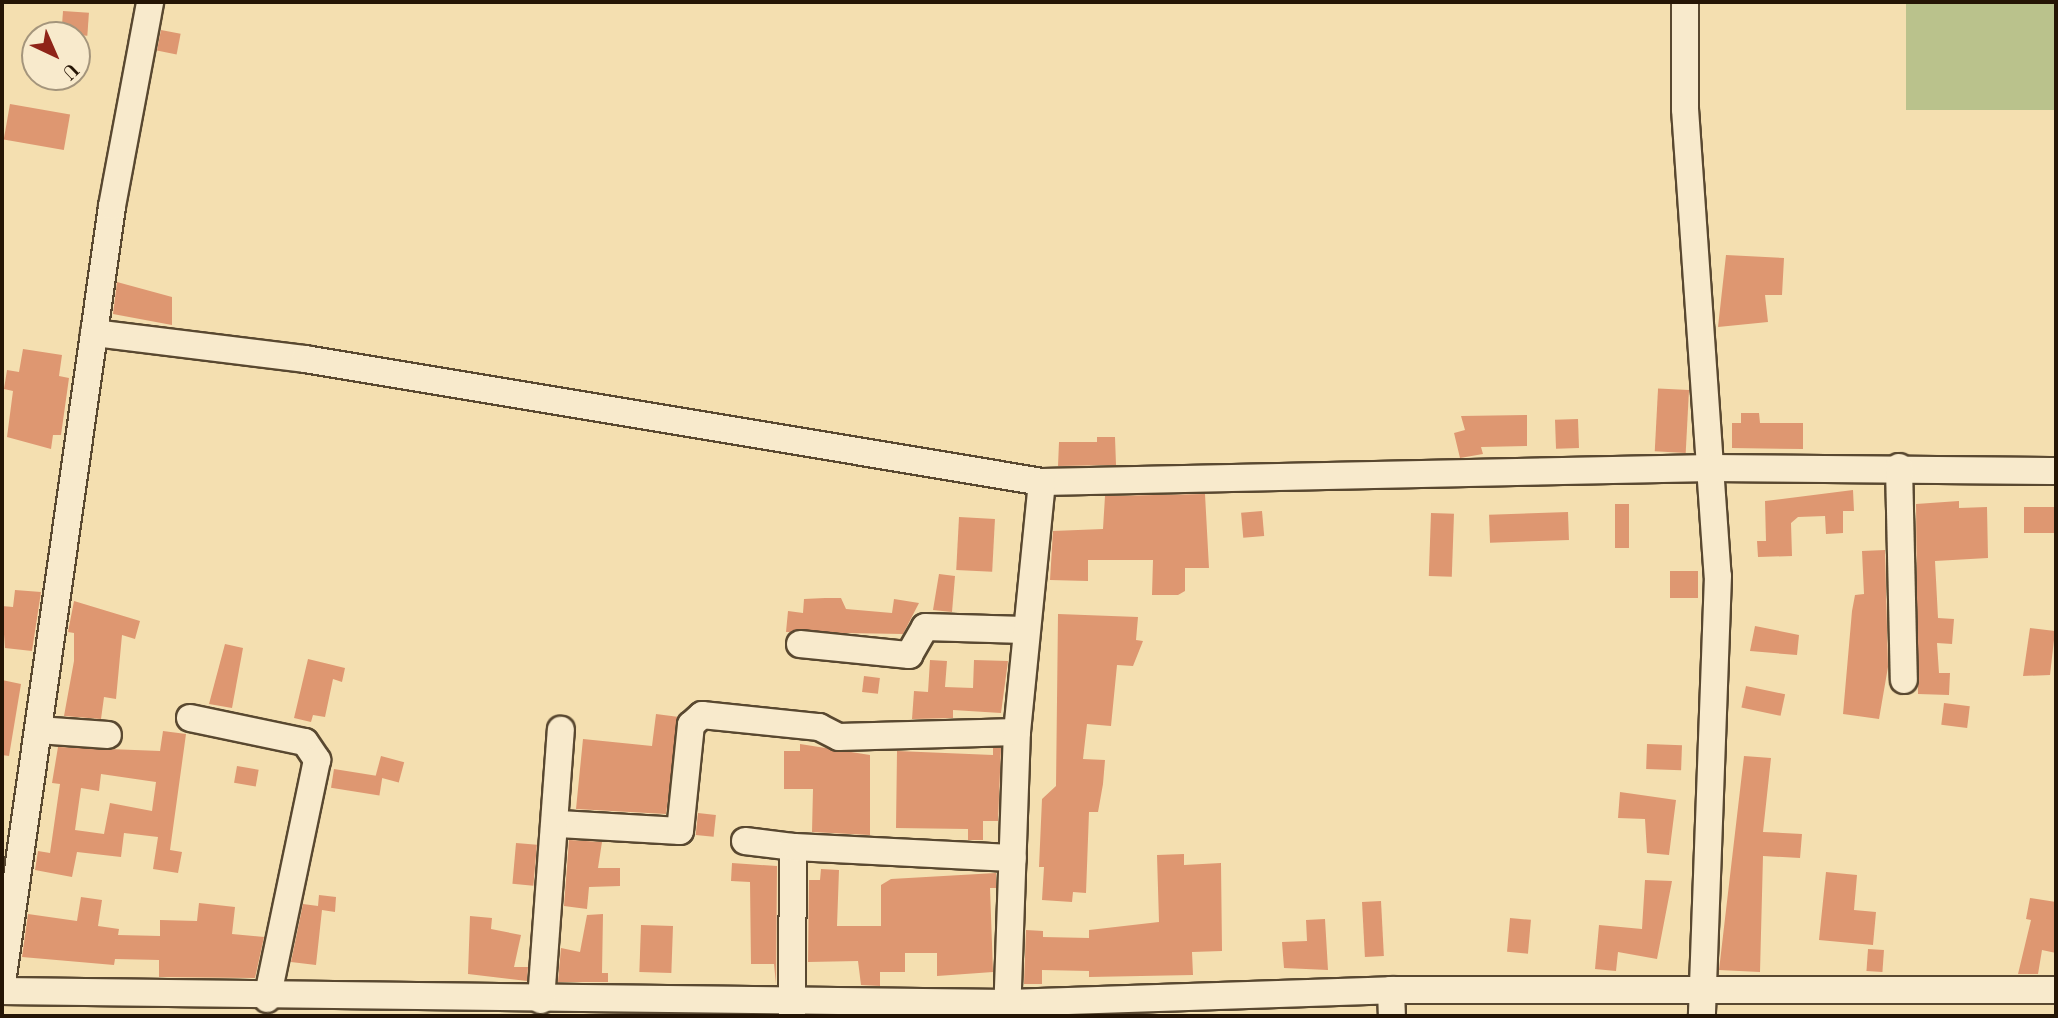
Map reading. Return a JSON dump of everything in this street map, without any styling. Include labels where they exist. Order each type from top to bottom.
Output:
[{"type":"street","points":[[2,983],[94,333],[150,2]]},
{"type":"street","points":[[1685,2],[1685,109],[1712,468],[1717,674],[1702,1016]]},
{"type":"street","points":[[94,333],[305,359],[1042,482],[1712,468],[1899,467],[2056,471]]},
{"type":"street","points":[[1899,467],[1904,680]]},
{"type":"street","points":[[1007,1010],[1017,732],[1024,630],[1042,482]]},
{"type":"street","points":[[800,644],[909,655],[925,626],[1024,630]]},
{"type":"street","points":[[559,824],[680,831],[691,725],[702,715],[819,727],[839,737],[1017,732]]},
{"type":"street","points":[[190,718],[305,742],[317,760],[267,999]]},
{"type":"street","points":[[38,730],[108,736]]},
{"type":"street","points":[[541,1000],[559,824],[561,730]]},
{"type":"street","points":[[745,841],[793,848],[1013,858]]},
{"type":"street","points":[[792,1009],[793,848]]},
{"type":"street","points":[[2,991],[65,1006],[267,999],[541,1000],[792,1009],[1007,1010],[1392,1003],[1703,989],[1917,1005],[2056,990]]},
{"type":"green space","points":[[1906,2],[2056,2],[2056,110],[1906,110]]},
{"type":"building","points":[[63,11],[89,13],[88,21],[62,21]]},
{"type":"building","points":[[161,30],[181,34],[177,54],[157,51]]},
{"type":"building","points":[[10,104],[70,115],[64,150],[4,139]]},
{"type":"building","points":[[1726,255],[1784,258],[1782,295],[1765,295],[1768,322],[1718,327]]},
{"type":"building","points":[[117,282],[172,297],[172,325],[113,314]]},
{"type":"building","points":[[23,349],[62,355],[59,376],[69,378],[61,435],[53,435],[51,449],[7,437],[13,391],[4,389],[7,370],[19,372]]},
{"type":"building","points":[[1658,388],[1689,390],[1686,453],[1655,451]]},
{"type":"building","points":[[1741,413],[1759,413],[1760,423],[1803,423],[1803,449],[1732,448],[1732,423],[1741,423]]},
{"type":"building","points":[[1527,415],[1527,446],[1481,447],[1483,454],[1460,458],[1454,433],[1465,430],[1461,416]]},
{"type":"building","points":[[1578,419],[1579,448],[1556,449],[1555,420]]},
{"type":"building","points":[[1097,437],[1115,437],[1116,465],[1058,466],[1059,442],[1097,442]]},
{"type":"building","points":[[1853,490],[1854,511],[1843,511],[1843,533],[1826,534],[1825,516],[1798,517],[1791,523],[1792,556],[1758,557],[1757,541],[1766,541],[1765,501]]},
{"type":"building","points":[[1205,494],[1209,568],[1185,568],[1185,591],[1178,595],[1152,595],[1153,560],[1088,560],[1088,581],[1050,580],[1053,531],[1103,529],[1105,496]]},
{"type":"building","points":[[1959,501],[1959,508],[1987,507],[1988,558],[1935,561],[1938,618],[1954,619],[1952,644],[1937,643],[1939,673],[1950,673],[1949,695],[1918,694],[1916,504]]},
{"type":"building","points":[[1615,504],[1629,504],[1629,548],[1615,548]]},
{"type":"building","points":[[2024,507],[2056,507],[2056,533],[2024,533]]},
{"type":"building","points":[[1262,511],[1264,536],[1243,538],[1241,513]]},
{"type":"building","points":[[1568,512],[1569,540],[1490,543],[1489,515]]},
{"type":"building","points":[[1431,513],[1454,514],[1452,577],[1429,576]]},
{"type":"building","points":[[959,517],[995,519],[992,572],[956,570]]},
{"type":"building","points":[[1885,550],[1888,667],[1879,719],[1843,714],[1852,611],[1855,595],[1864,594],[1862,551]]},
{"type":"building","points":[[1670,571],[1698,571],[1698,598],[1670,598]]},
{"type":"building","points":[[939,574],[955,576],[952,612],[933,610]]},
{"type":"building","points":[[15,590],[41,592],[32,651],[5,648],[2,606],[13,607]]},
{"type":"building","points":[[841,598],[846,609],[892,613],[894,599],[919,603],[903,634],[786,632],[788,611],[803,613],[804,599]]},
{"type":"building","points":[[74,601],[140,621],[135,639],[122,635],[116,699],[104,697],[101,719],[64,716],[74,661],[74,633],[68,632]]},
{"type":"building","points":[[1058,614],[1138,617],[1136,640],[1143,641],[1133,666],[1117,665],[1111,726],[1087,724],[1083,759],[1105,760],[1103,784],[1098,812],[1089,812],[1086,893],[1073,892],[1072,902],[1042,900],[1044,867],[1039,867],[1042,799],[1056,786]]},
{"type":"building","points":[[1755,626],[1799,635],[1797,655],[1750,651]]},
{"type":"building","points":[[2030,628],[2055,631],[2050,675],[2023,676]]},
{"type":"building","points":[[225,644],[243,648],[232,708],[209,704]]},
{"type":"building","points":[[308,659],[345,668],[342,682],[333,679],[325,717],[313,715],[311,722],[294,718]]},
{"type":"building","points":[[930,660],[947,661],[945,687],[973,688],[974,660],[1008,661],[1001,713],[953,710],[953,718],[912,719],[914,691],[928,692]]},
{"type":"building","points":[[864,676],[880,678],[878,694],[862,692]]},
{"type":"building","points":[[2,680],[21,684],[9,756],[2,755]]},
{"type":"building","points":[[1746,686],[1785,694],[1781,716],[1741,708]]},
{"type":"building","points":[[1944,703],[1970,706],[1967,728],[1941,725]]},
{"type":"building","points":[[656,714],[679,717],[666,814],[576,809],[583,739],[652,746]]},
{"type":"building","points":[[163,731],[186,734],[170,850],[182,852],[178,873],[153,869],[158,837],[124,833],[121,857],[77,852],[72,877],[35,870],[38,851],[50,853],[60,784],[52,783],[58,747],[160,751]],"holes":[[[101,774],[156,782],[152,811],[110,803],[104,834],[75,830],[81,788],[99,791]]]},
{"type":"building","points":[[800,744],[870,755],[870,835],[812,832],[813,789],[784,789],[784,751],[800,751]]},
{"type":"building","points":[[1647,744],[1682,745],[1681,770],[1646,769]]},
{"type":"building","points":[[993,748],[1001,748],[998,821],[983,821],[983,840],[968,840],[968,829],[896,828],[897,751],[993,755]]},
{"type":"building","points":[[381,756],[404,762],[399,782],[376,776]]},
{"type":"building","points":[[1744,756],[1771,758],[1763,832],[1802,834],[1800,858],[1763,856],[1760,972],[1719,970]]},
{"type":"building","points":[[237,766],[259,770],[256,787],[234,783]]},
{"type":"building","points":[[334,769],[382,777],[379,795],[331,788]]},
{"type":"building","points":[[1620,792],[1676,800],[1669,855],[1647,853],[1645,819],[1618,818]]},
{"type":"building","points":[[698,813],[716,815],[714,837],[696,835]]},
{"type":"building","points":[[569,840],[602,842],[598,868],[620,868],[620,886],[589,887],[587,909],[564,906]]},
{"type":"building","points":[[516,843],[537,845],[533,886],[512,884]]},
{"type":"building","points":[[1184,854],[1184,865],[1221,863],[1222,951],[1192,952],[1193,975],[1089,977],[1089,971],[1042,970],[1042,984],[1024,984],[1026,930],[1043,931],[1043,937],[1089,938],[1089,930],[1159,922],[1157,855]]},
{"type":"building","points":[[732,863],[777,866],[776,984],[774,964],[751,964],[750,882],[731,881]]},
{"type":"building","points":[[821,869],[839,870],[837,926],[881,926],[881,885],[891,879],[996,873],[996,888],[990,888],[993,972],[937,976],[937,953],[905,953],[905,972],[880,972],[880,986],[861,985],[858,961],[808,962],[809,880],[820,880]]},
{"type":"building","points":[[1826,872],[1857,875],[1854,910],[1876,912],[1873,945],[1819,940]]},
{"type":"building","points":[[1645,880],[1672,881],[1657,959],[1618,952],[1616,971],[1595,969],[1599,925],[1642,929]]},
{"type":"building","points":[[319,895],[336,897],[335,912],[322,910],[316,965],[291,962],[303,904],[318,906]]},
{"type":"building","points":[[81,897],[102,900],[98,926],[119,929],[118,935],[160,936],[160,920],[197,921],[199,903],[235,907],[232,934],[264,937],[255,978],[159,977],[159,960],[115,959],[114,965],[22,957],[28,914],[77,921]]},
{"type":"building","points":[[2030,898],[2056,902],[2056,953],[2042,950],[2038,974],[2018,974],[2031,920],[2026,919]]},
{"type":"building","points":[[1381,901],[1384,956],[1365,957],[1362,902]]},
{"type":"building","points":[[603,914],[602,973],[608,973],[608,982],[558,982],[561,948],[580,952],[587,915]]},
{"type":"building","points":[[470,916],[492,918],[491,929],[521,935],[514,967],[528,967],[527,981],[468,974]]},
{"type":"building","points":[[1510,918],[1531,920],[1528,954],[1507,952]]},
{"type":"building","points":[[1325,919],[1328,970],[1284,968],[1282,942],[1307,941],[1306,920]]},
{"type":"building","points":[[641,925],[673,926],[671,973],[639,972]]},
{"type":"building","points":[[1868,949],[1884,950],[1882,972],[1866,971]]}]
